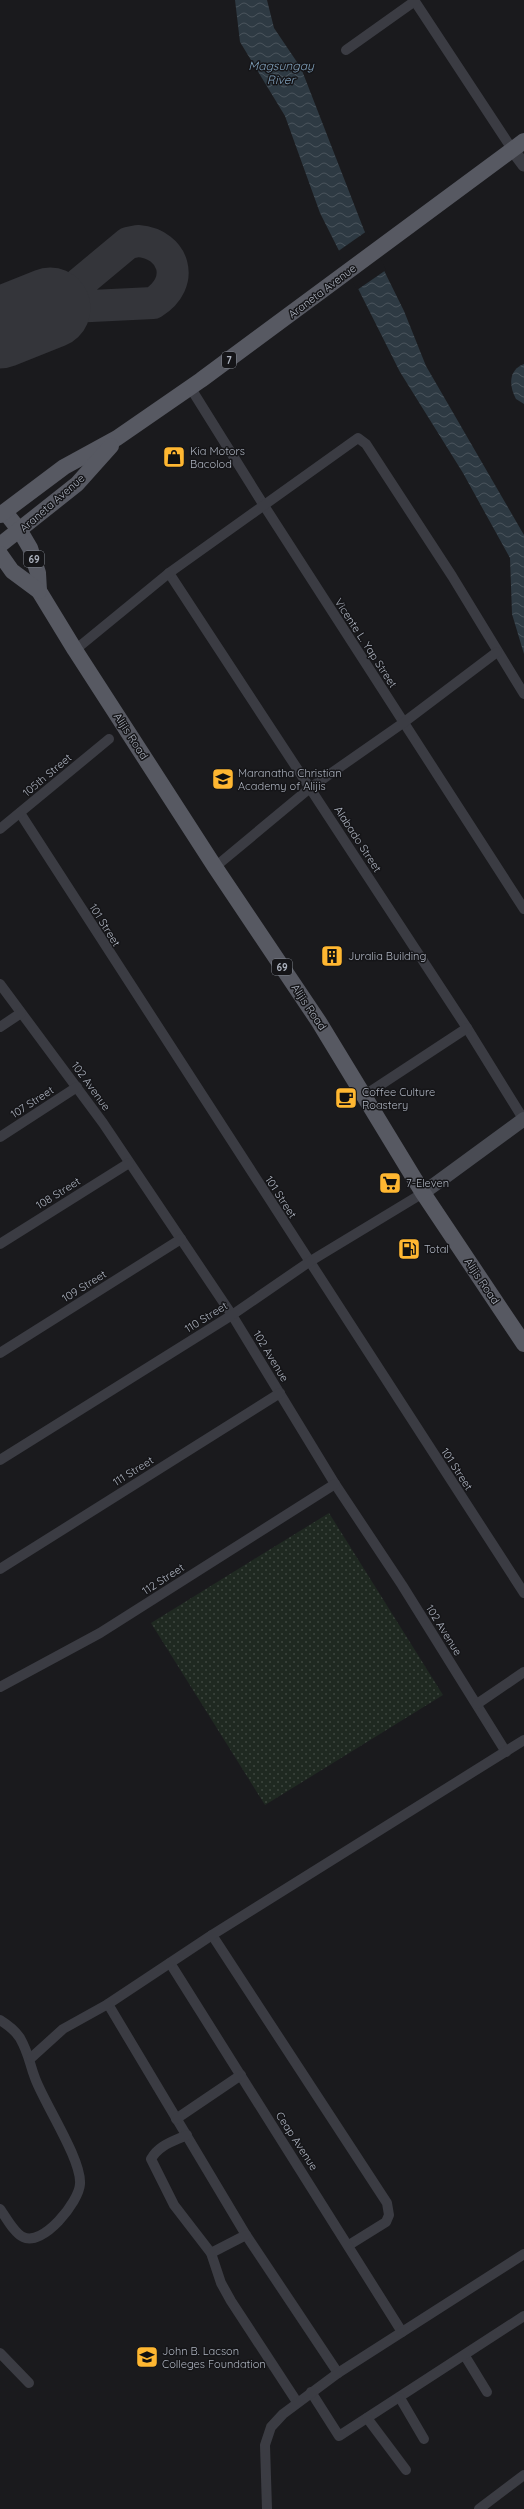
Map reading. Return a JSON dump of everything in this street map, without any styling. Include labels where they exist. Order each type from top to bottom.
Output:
[{"type":"main road","name":"Araneta Avenue","points":[[3,513],[64,467],[117,438],[190,387],[518,145]]},
{"type":"main road","name":"Araneta Avenue","points":[[0,545],[20,531],[77,484],[117,438]]},
{"type":"main road","name":"Alijis Road","points":[[3,513],[20,531],[34,560],[39,590],[75,650],[365,1095],[423,1193],[524,1344]]},
{"type":"main road","name":"Alijis Road","points":[[0,554],[20,578],[39,590]]},
{"type":"main road","points":[[423,1193],[524,1120]]},
{"type":"street","points":[[346,50],[414,1],[518,145],[524,165]]},
{"type":"street","name":"Vicente L. Yap Street","points":[[190,387],[403,723],[524,909]]},
{"type":"street","points":[[75,650],[169,573],[263,504],[353,440],[362,440],[452,576],[524,694]]},
{"type":"street","name":"Alabado Street","points":[[169,573],[467,1028],[524,1120]]},
{"type":"street","points":[[215,867],[310,788],[403,723],[497,652]]},
{"type":"street","name":"105th Street","points":[[0,829],[109,739]]},
{"type":"street","name":"101 Street","points":[[20,813],[524,1593]]},
{"type":"street","name":"102 Avenue","points":[[0,984],[77,1087],[232,1314],[335,1484],[402,1584],[506,1752]]},
{"type":"street","points":[[0,1026],[21,1013]]},
{"type":"street","points":[[365,1095],[467,1028]]},
{"type":"street","name":"107 Street","points":[[0,1137],[77,1087]]},
{"type":"street","name":"108 Street","points":[[0,1244],[129,1163]]},
{"type":"street","name":"110 Street","points":[[0,1460],[232,1314],[309,1262],[423,1193]]},
{"type":"street","name":"109 Street","points":[[0,1352],[181,1239]]},
{"type":"street","name":"111 Street","points":[[0,1569],[280,1393]]},
{"type":"street","name":"112 Street","points":[[0,1687],[100,1633],[335,1484]]},
{"type":"street","points":[[477,1704],[524,1672]]},
{"type":"street","points":[[31,2058],[63,2029],[108,2004],[212,1935],[524,1740]]},
{"type":"street","points":[[212,1935],[387,2203],[389,2215],[386,2222],[349,2245]]},
{"type":"street","name":"Ceap Avenue","points":[[170,1963],[349,2245],[402,2332]]},
{"type":"street","points":[[108,2004],[246,2235],[338,2373]]},
{"type":"street","points":[[0,2020],[9,2025],[19,2036],[31,2058],[34,2078],[76,2164],[81,2182],[79,2192],[67,2211],[40,2236],[28,2239],[22,2237],[0,2209]]},
{"type":"street","points":[[176,2119],[241,2074]]},
{"type":"street","points":[[187,2135],[162,2146],[156,2151],[151,2159],[174,2205],[211,2254],[221,2283],[231,2300],[298,2402]]},
{"type":"street","points":[[211,2254],[246,2235]]},
{"type":"street","points":[[267,2509],[265,2445],[272,2427],[298,2402],[338,2373],[524,2254]]},
{"type":"street","points":[[311,2392],[339,2436],[465,2356],[524,2316]]},
{"type":"street","points":[[0,2353],[29,2383]]},
{"type":"street","points":[[465,2356],[487,2392]]},
{"type":"street","points":[[400,2398],[424,2439]]},
{"type":"street","points":[[367,2418],[406,2470]]},
{"type":"street","points":[[479,2509],[524,2475]]},
{"type":"shaded area","points":[[329,1513],[443,1695],[265,1805],[151,1623]]},
{"type":"water","name":"Magsungay River","points":[[235,0],[267,0],[274,28],[301,68],[364,230],[404,311],[426,366],[524,535],[524,654],[512,614],[510,558],[463,473],[400,372],[320,213],[285,116],[240,42]]},
{"type":"water","points":[[524,364],[524,404],[516,399],[512,389],[511,379],[515,370]]},
{"type":"pier","points":[[367,231],[386,270],[357,290],[337,252]]},
{"type":"taxiway","points":[[138,241],[151,244],[161,249],[168,257],[172,266],[173,275],[170,285],[163,295],[153,303],[50,308],[128,243],[138,241]]},
{"type":"runway","points":[[0,328],[50,308]]},
{"type":"place","name":"Kia Motors Bacolod","points":[[174,457]]},
{"type":"place","name":"Maranatha Christian Academy of Alijis","points":[[223,779]]},
{"type":"place","name":"Juralia Building","points":[[332,956]]},
{"type":"place","name":"Coffee Culture Roastery","points":[[346,1098]]},
{"type":"place","name":"7-Eleven","points":[[390,1183]]},
{"type":"place","name":"Total","points":[[409,1249]]},
{"type":"place","name":"John B. Lacson Colleges Foundation","points":[[147,2357]]}]
